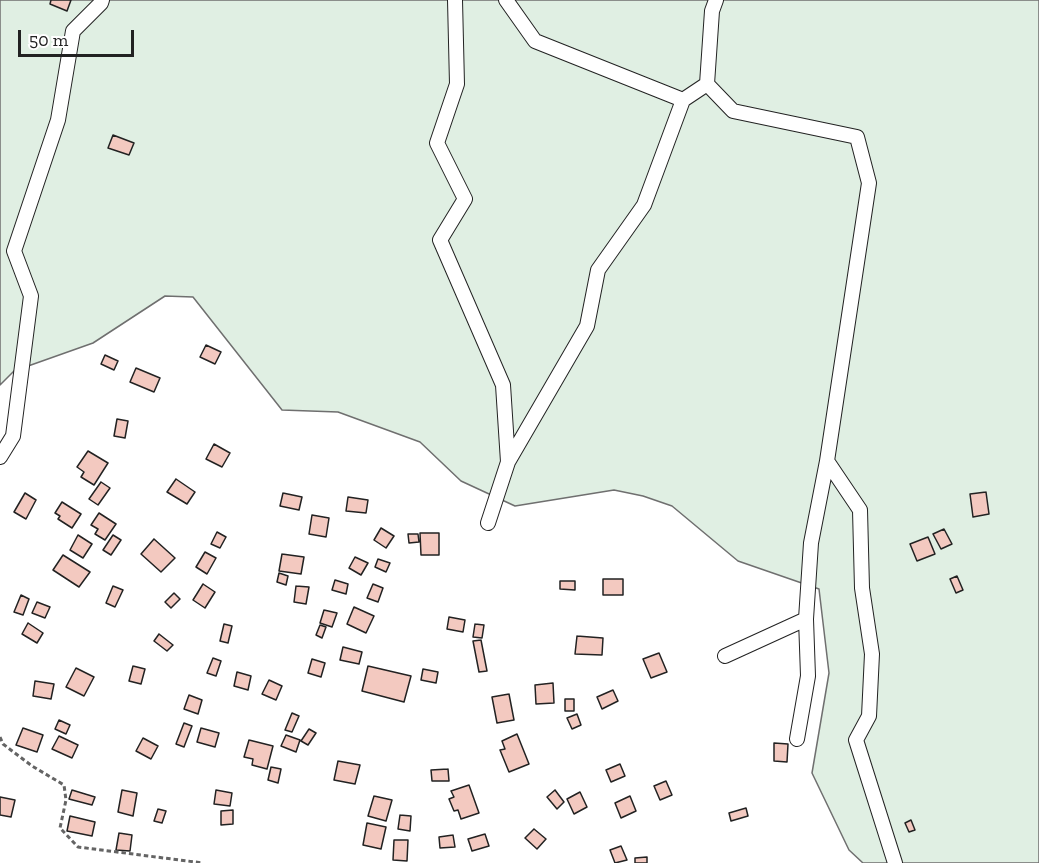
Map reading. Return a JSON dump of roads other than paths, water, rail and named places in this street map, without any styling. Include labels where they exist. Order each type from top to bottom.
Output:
[{"type":"street","points":[[0,457],[14,436],[31,296],[14,251],[58,120],[73,31],[102,0]]},
{"type":"street","points":[[455,0],[457,84],[437,143],[465,199],[440,240],[503,385],[508,462]]},
{"type":"street","points":[[506,0],[536,41],[682,100]]},
{"type":"street","points":[[716,0],[712,11],[707,84],[733,111],[857,137],[869,183],[827,461],[811,543],[806,620],[808,676],[797,740]]},
{"type":"street","points":[[488,523],[508,462],[586,326],[598,270],[644,205],[682,100],[707,84]]},
{"type":"street","points":[[827,461],[860,510],[862,588],[872,654],[869,716],[856,740],[895,863]]},
{"type":"street","points":[[726,656],[806,620]]}]
